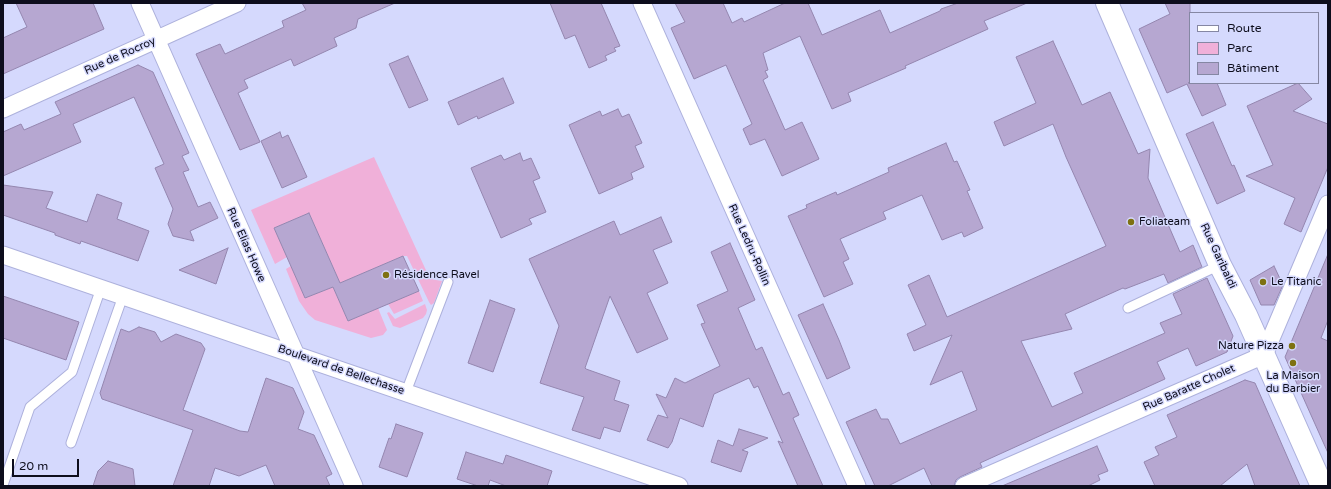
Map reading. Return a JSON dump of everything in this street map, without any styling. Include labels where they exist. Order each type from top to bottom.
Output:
[{"type":"street","name":"Rue Elias Howe","points":[[140,3],[354,486]]},
{"type":"street","name":"Rue de Rocroy","points":[[3,109],[237,3]]},
{"type":"street","name":"Rue Ledru-Rollin","points":[[642,3],[857,486]]},
{"type":"street","name":"Rue Garibaldi","points":[[1107,3],[1220,265],[1264,355],[1322,486]]},
{"type":"street","points":[[1264,355],[1328,204]]},
{"type":"street","name":"Boulevard de Bellechasse","points":[[3,255],[679,486]]},
{"type":"street","name":"Rue Baratte Cholet","points":[[964,486],[1264,355]]},
{"type":"lane","points":[[1128,308],[1220,265]]},
{"type":"lane","points":[[406,392],[448,282]]},
{"type":"lane","points":[[3,484],[30,407],[72,372],[101,288]]},
{"type":"lane","points":[[71,442],[123,296]]},
{"type":"green space","points":[[374,157],[430,279],[442,281],[434,303],[431,305],[407,256],[403,256],[340,283],[309,213],[274,228],[287,257],[275,264],[251,210]]},
{"type":"green space","points":[[291,266],[305,298],[333,287],[348,321],[378,308],[387,330],[383,335],[371,338],[315,320],[308,314],[299,301],[286,269]]},
{"type":"green space","points":[[419,291],[423,301],[394,314],[388,304]]},
{"type":"green space","points":[[425,304],[427,310],[423,318],[400,328],[393,326],[387,313],[389,312],[395,319]]},
{"type":"building","points":[[16,3],[93,3],[104,29],[3,74],[3,38],[27,27]]},
{"type":"building","points":[[302,3],[395,3],[358,19],[356,28],[334,38],[337,46],[294,66],[291,59],[244,80],[248,88],[238,93],[260,142],[240,150],[196,54],[220,44],[225,54],[284,27],[282,21],[306,10]]},
{"type":"building","points":[[550,3],[601,3],[620,46],[614,48],[616,51],[605,56],[607,60],[589,68],[575,35],[565,39]]},
{"type":"building","points":[[675,3],[723,3],[732,23],[742,18],[744,22],[785,3],[808,3],[822,35],[880,10],[890,33],[940,11],[941,9],[958,3],[1027,3],[984,21],[988,29],[905,66],[906,68],[848,93],[851,101],[832,109],[800,36],[763,53],[768,70],[765,71],[768,77],[763,80],[785,130],[802,122],[819,159],[782,176],[765,139],[750,145],[743,129],[752,124],[726,65],[694,79],[671,28],[685,22]]},
{"type":"building","points":[[1165,3],[1190,3],[1188,83],[1217,84],[1226,105],[1202,116],[1187,84],[1167,93],[1139,29],[1170,14]]},
{"type":"building","points":[[1053,41],[1082,105],[1110,92],[1138,154],[1150,149],[1148,178],[1180,252],[1193,245],[1202,267],[1168,283],[1164,274],[1125,289],[1123,288],[1065,314],[1072,329],[1021,341],[1052,407],[1083,393],[1074,373],[1165,333],[1160,323],[1182,314],[1173,294],[1207,278],[1233,336],[1227,352],[1196,366],[1188,348],[1157,362],[1165,379],[980,463],[982,467],[960,477],[956,480],[954,486],[932,486],[924,468],[888,486],[875,486],[846,422],[876,409],[881,419],[888,419],[900,444],[977,410],[962,371],[930,385],[952,335],[914,351],[907,334],[926,325],[908,285],[929,275],[947,317],[1106,246],[1066,157],[1053,124],[1004,146],[994,122],[1036,103],[1016,57]]},
{"type":"building","points":[[408,56],[428,100],[409,108],[389,64]]},
{"type":"building","points":[[138,65],[153,72],[189,153],[182,156],[189,170],[183,172],[198,207],[210,202],[218,218],[190,231],[194,241],[173,236],[168,224],[173,209],[155,168],[164,164],[134,97],[73,124],[81,142],[3,176],[3,132],[21,124],[24,130],[61,114],[55,102]]},
{"type":"building","points":[[503,78],[514,103],[478,119],[477,116],[458,125],[448,102]]},
{"type":"building","points":[[1296,84],[1299,84],[1312,99],[1293,111],[1328,124],[1328,167],[1301,232],[1284,224],[1295,198],[1246,176],[1273,165],[1247,106]]},
{"type":"building","points":[[618,109],[622,117],[629,114],[642,143],[635,146],[644,167],[631,173],[633,179],[599,194],[569,125],[600,111],[602,116]]},
{"type":"building","points":[[1213,122],[1232,166],[1234,165],[1245,191],[1217,204],[1186,134]]},
{"type":"building","points":[[280,132],[282,138],[288,135],[307,177],[282,188],[261,141]]},
{"type":"building","points":[[946,143],[954,162],[957,161],[970,190],[967,191],[983,228],[964,237],[962,232],[942,240],[922,195],[883,212],[886,219],[840,239],[849,259],[843,262],[853,284],[824,297],[788,216],[807,208],[806,205],[836,192],[837,195],[889,172],[888,168]]},
{"type":"building","points":[[520,153],[523,161],[531,158],[540,178],[533,181],[546,212],[529,219],[532,224],[501,238],[471,168],[501,155],[504,160]]},
{"type":"building","points":[[3,185],[53,192],[46,208],[87,222],[97,194],[122,203],[117,219],[149,231],[138,261],[81,241],[80,244],[55,235],[55,233],[3,215]]},
{"type":"building","name":"Résidence Ravel","points":[[309,213],[340,283],[403,256],[419,291],[348,321],[333,287],[305,298],[274,228]]},
{"type":"building","points":[[661,217],[672,242],[653,250],[668,283],[647,293],[668,339],[637,353],[610,296],[585,368],[620,381],[614,400],[629,405],[620,432],[604,427],[600,439],[572,430],[584,397],[540,383],[559,326],[529,259],[614,221],[620,235]]},
{"type":"building","points":[[730,243],[755,300],[738,308],[756,350],[762,347],[783,395],[789,392],[799,415],[793,418],[823,486],[798,486],[778,441],[783,443],[758,386],[754,388],[749,378],[714,394],[703,427],[680,418],[672,442],[668,448],[647,440],[658,415],[668,418],[656,394],[666,398],[675,378],[685,383],[720,366],[701,324],[705,323],[697,305],[728,291],[711,252]]},
{"type":"building","points":[[228,248],[216,284],[179,270]]},
{"type":"building","points":[[1328,254],[1328,320],[1321,338],[1328,341],[1328,453],[1285,357]]},
{"type":"building","points":[[1274,266],[1283,285],[1274,305],[1261,305],[1250,280]]},
{"type":"building","points":[[3,296],[79,322],[66,360],[3,338]]},
{"type":"building","points":[[490,300],[515,309],[493,372],[468,363]]},
{"type":"building","points":[[823,304],[850,368],[827,379],[798,315]]},
{"type":"building","points":[[139,327],[155,332],[161,342],[176,334],[201,343],[205,349],[183,410],[240,431],[248,432],[266,378],[293,388],[304,412],[298,429],[314,435],[332,474],[326,477],[330,486],[275,486],[266,465],[239,476],[215,468],[209,486],[173,486],[193,430],[102,399],[100,393],[121,329],[129,332]]},
{"type":"building","points":[[1245,380],[1255,383],[1300,486],[1255,486],[1247,464],[1220,486],[1155,486],[1144,462],[1159,455],[1155,447],[1177,437],[1167,415]]},
{"type":"building","points":[[396,424],[423,433],[407,477],[379,467],[389,438],[391,439]]},
{"type":"building","points":[[739,429],[768,438],[742,450],[748,452],[741,472],[711,462],[718,440],[733,446]]},
{"type":"building","points":[[1097,446],[1108,471],[1098,475],[1100,480],[1088,486],[1002,486]]},
{"type":"building","points":[[466,452],[503,464],[506,455],[552,471],[547,486],[506,486],[490,480],[488,486],[478,486],[457,479]]},
{"type":"building","points":[[108,461],[133,469],[135,486],[93,486],[98,471]]},
{"type":"place","name":"Foliateam","points":[[1131,222]]},
{"type":"place","name":"Résidence Ravel","points":[[386,275]]},
{"type":"place","name":"Le Titanic","points":[[1263,282]]},
{"type":"place","name":"Nature Pizza","points":[[1292,346]]},
{"type":"place","name":"La Maison du Barbier","points":[[1293,363]]}]
